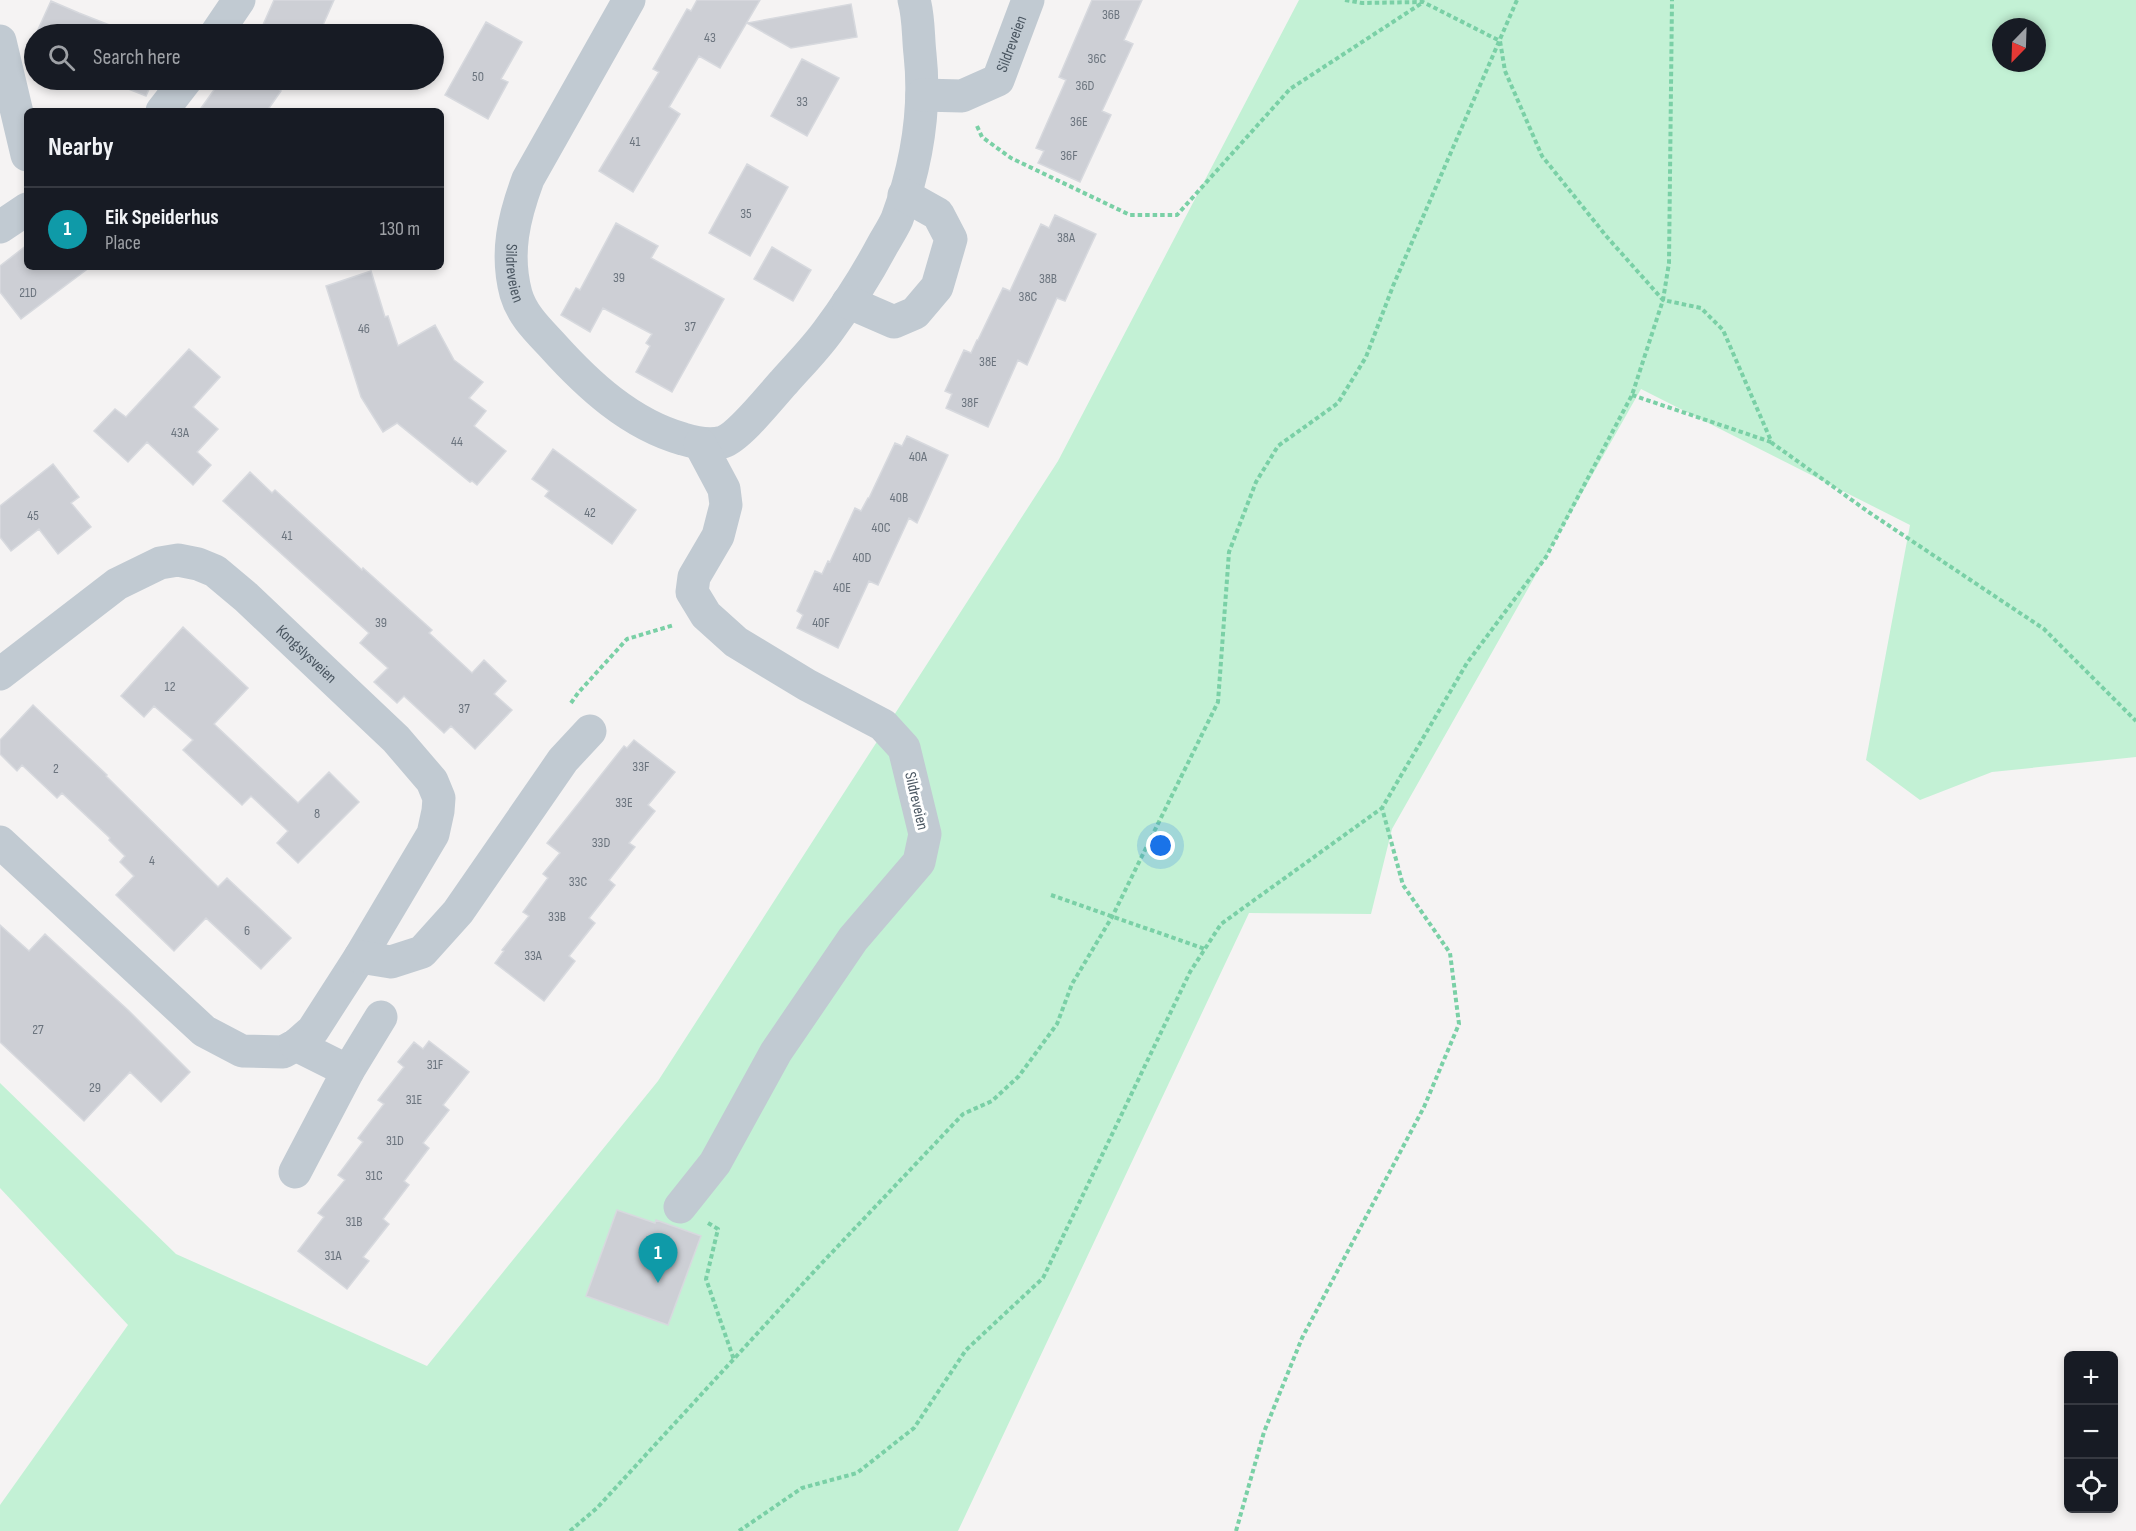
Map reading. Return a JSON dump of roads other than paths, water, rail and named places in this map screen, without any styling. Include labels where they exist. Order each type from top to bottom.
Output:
[{"type":"street","points":[[223,24],[239,0]]},
{"type":"street","name":"Sildreveien","points":[[629,0],[528,179],[516,210],[510,242],[512,270],[517,296],[528,319],[579,374],[606,397],[645,424],[700,444],[724,442],[747,424],[827,333],[861,285],[896,220],[911,170],[922,95],[923,79],[914,0]]},
{"type":"street","name":"Sildreveien","points":[[922,95],[962,96],[998,80],[1028,0]]},
{"type":"street","points":[[0,41],[24,142]]},
{"type":"street","points":[[164,108],[178,90]]},
{"type":"street","points":[[848,302],[894,322],[915,313],[937,287],[951,239],[938,214],[904,195]]},
{"type":"street","points":[[0,227],[24,211]]},
{"type":"street","name":"Sildreveien","points":[[680,1207],[716,1163],[776,1052],[853,939],[919,862],[925,834],[904,748],[883,725],[807,686],[736,642],[706,615],[692,592],[694,577],[718,536],[726,505],[724,489],[700,444]]},
{"type":"street","name":"Kongslysveien","points":[[0,674],[117,584],[160,562],[178,560],[198,564],[215,571],[246,597],[396,739],[432,781],[439,798],[433,834],[360,957],[313,1030],[296,1045]]},
{"type":"street","points":[[360,957],[391,962],[423,952],[458,912],[563,760],[590,731]]},
{"type":"street","points":[[0,842],[204,1031],[242,1051],[283,1052],[296,1045],[348,1071]]},
{"type":"street","points":[[295,1172],[348,1071],[381,1017]]},
{"type":"place","name":"Eik Speiderhus","points":[[658,1283]]}]
